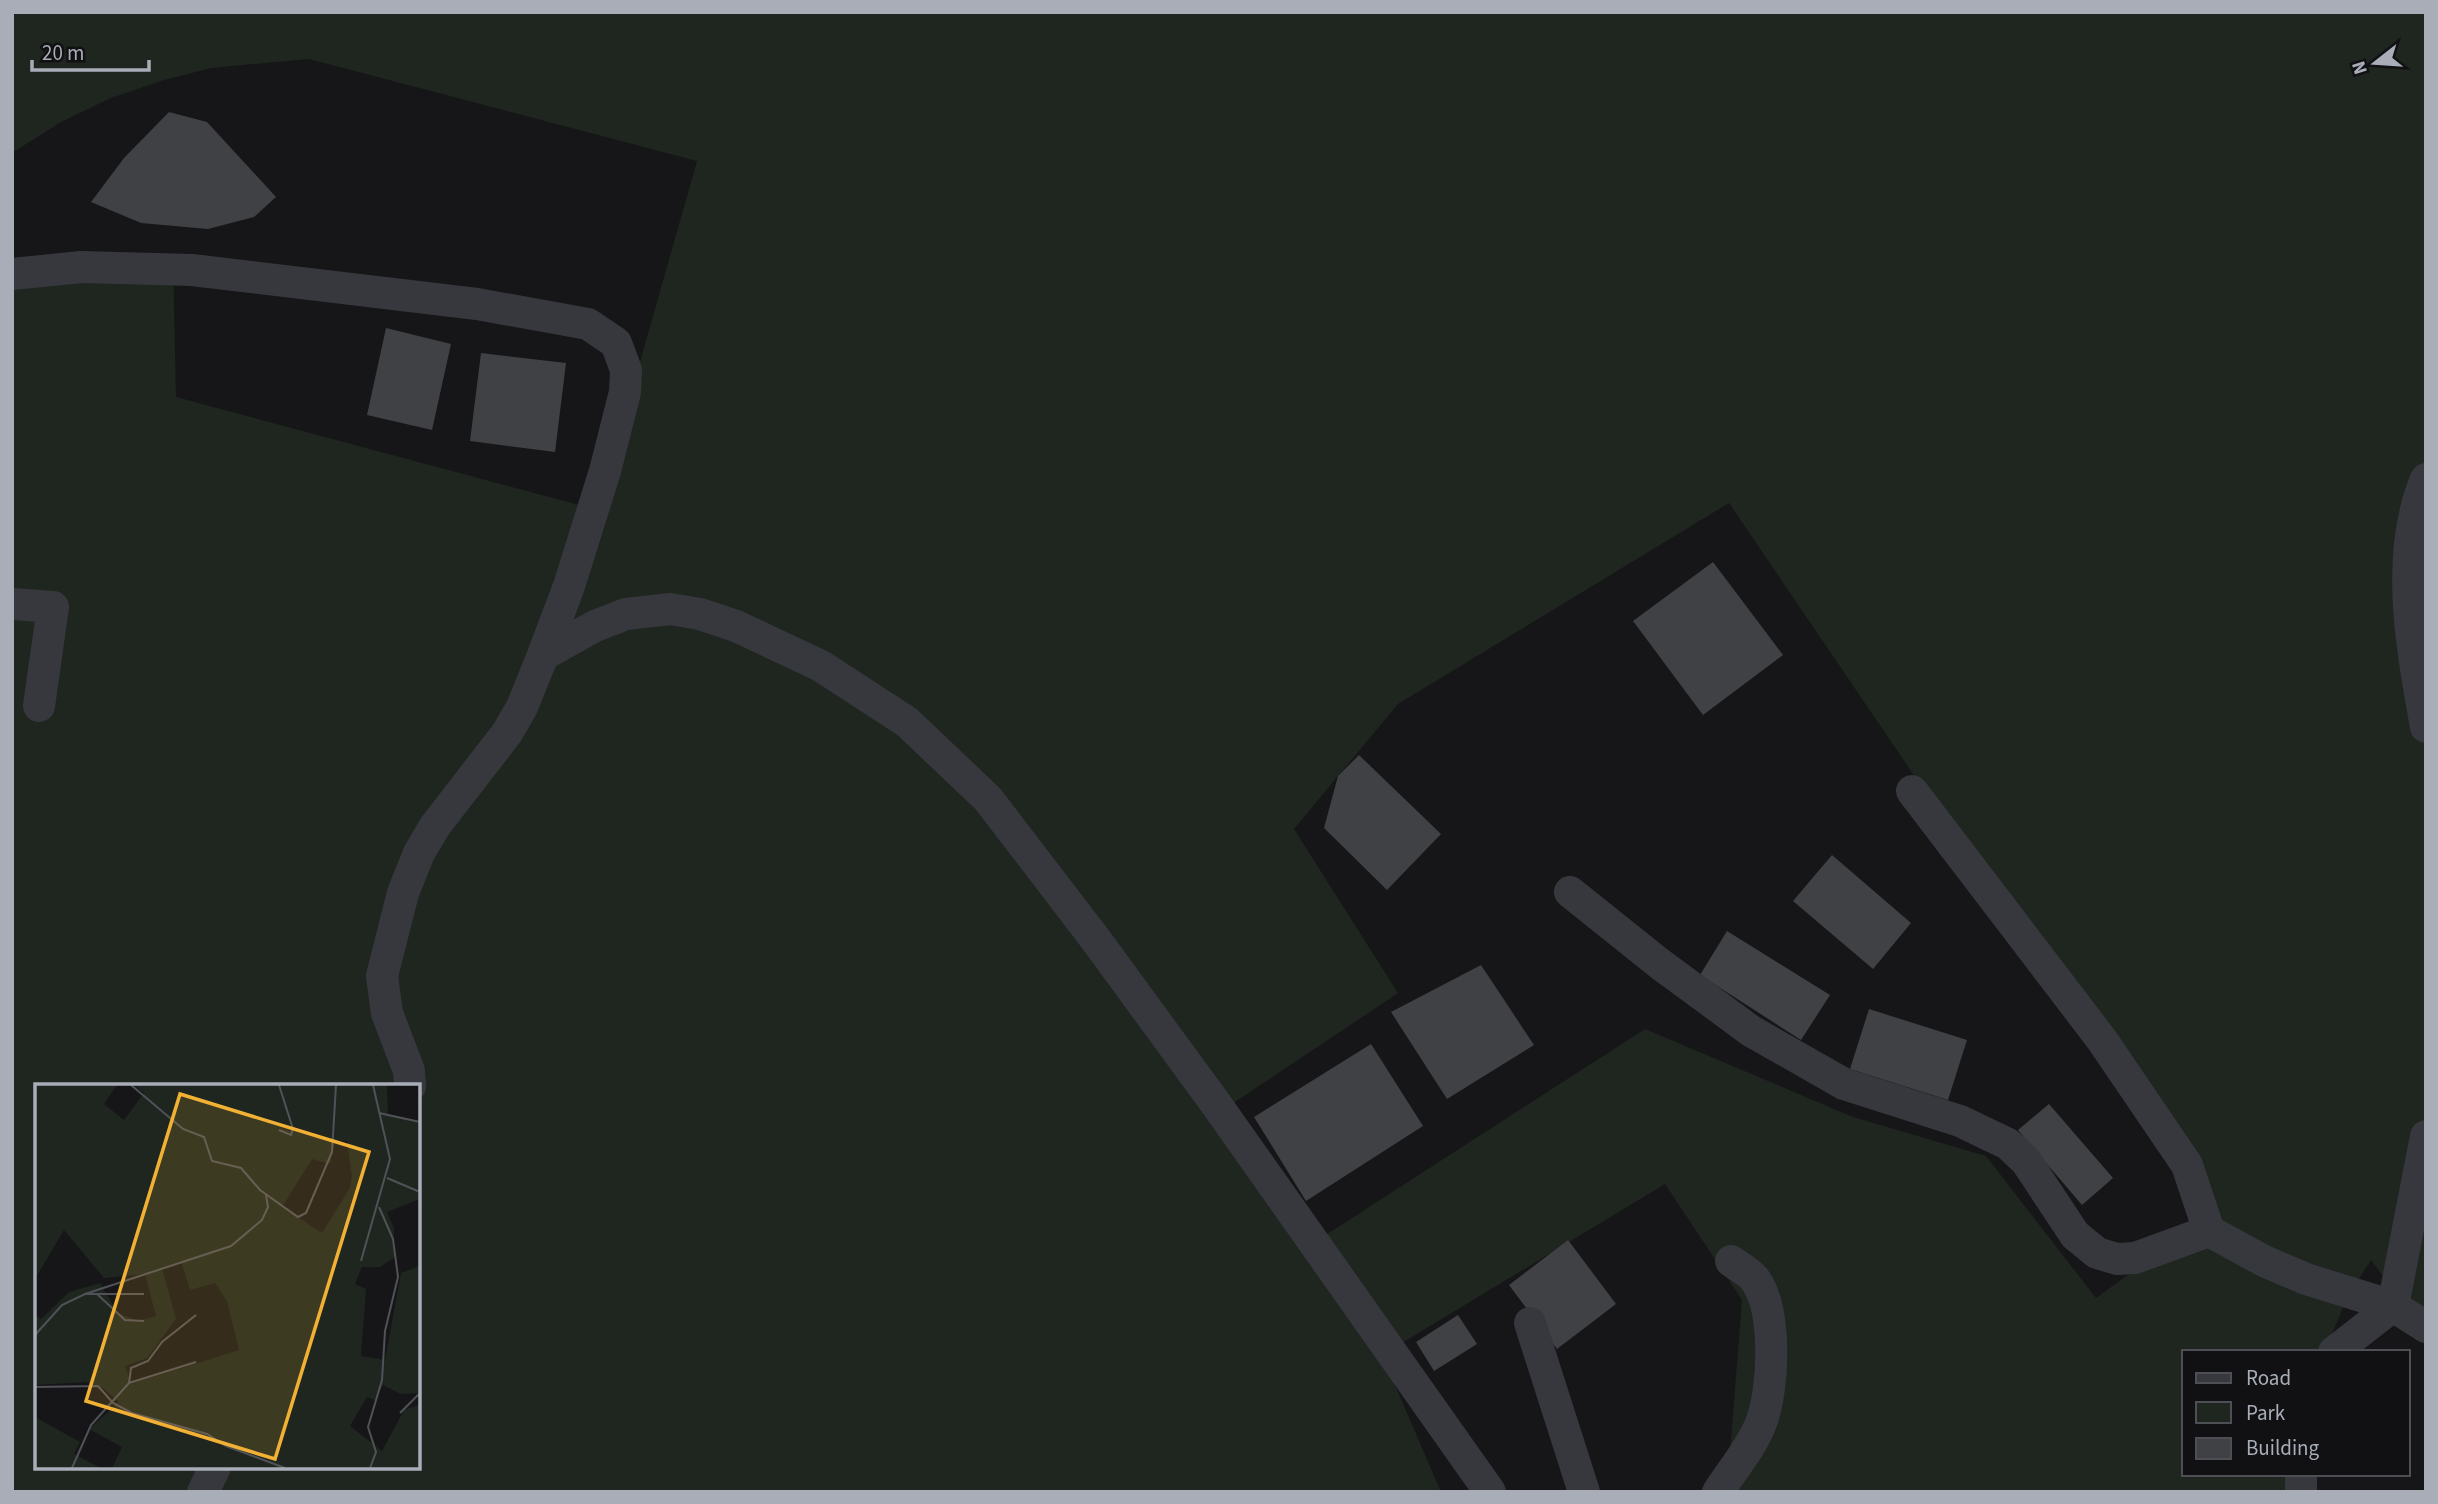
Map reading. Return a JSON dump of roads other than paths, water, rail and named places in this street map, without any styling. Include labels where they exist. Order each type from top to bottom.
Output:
[{"type":"street","points":[[12,274],[82,267],[192,270],[477,304],[588,324],[616,342],[626,370],[625,392],[605,471],[569,586],[543,655],[522,707],[507,733],[435,826],[419,853],[403,893],[382,976],[387,1013],[409,1071],[410,1084]]},
{"type":"street","points":[[2426,479],[2409,548],[2412,632],[2426,727]]},
{"type":"street","points":[[12,604],[53,607],[39,706]]},
{"type":"street","points":[[543,655],[595,626],[626,614],[670,609],[700,614],[736,626],[821,666],[907,722],[988,799],[1088,929],[1216,1104],[1490,1492]]},
{"type":"street","points":[[1912,791],[2102,1040],[2187,1166],[2209,1231],[2264,1261],[2306,1279],[2393,1306],[2426,1327]]},
{"type":"street","points":[[1570,892],[1660,964],[1751,1031],[1844,1084],[1960,1121],[2008,1144],[2026,1161],[2075,1235],[2097,1253],[2116,1259],[2135,1258],[2209,1231]]},
{"type":"street","points":[[2337,1350],[2393,1306],[2426,1136]]},
{"type":"street","points":[[1718,1492],[1760,1425],[1767,1401],[1770,1368],[1769,1309],[1755,1280],[1731,1261]]},
{"type":"street","points":[[1531,1323],[1584,1492]]},
{"type":"street","points":[[203,1492],[214,1469]]}]
